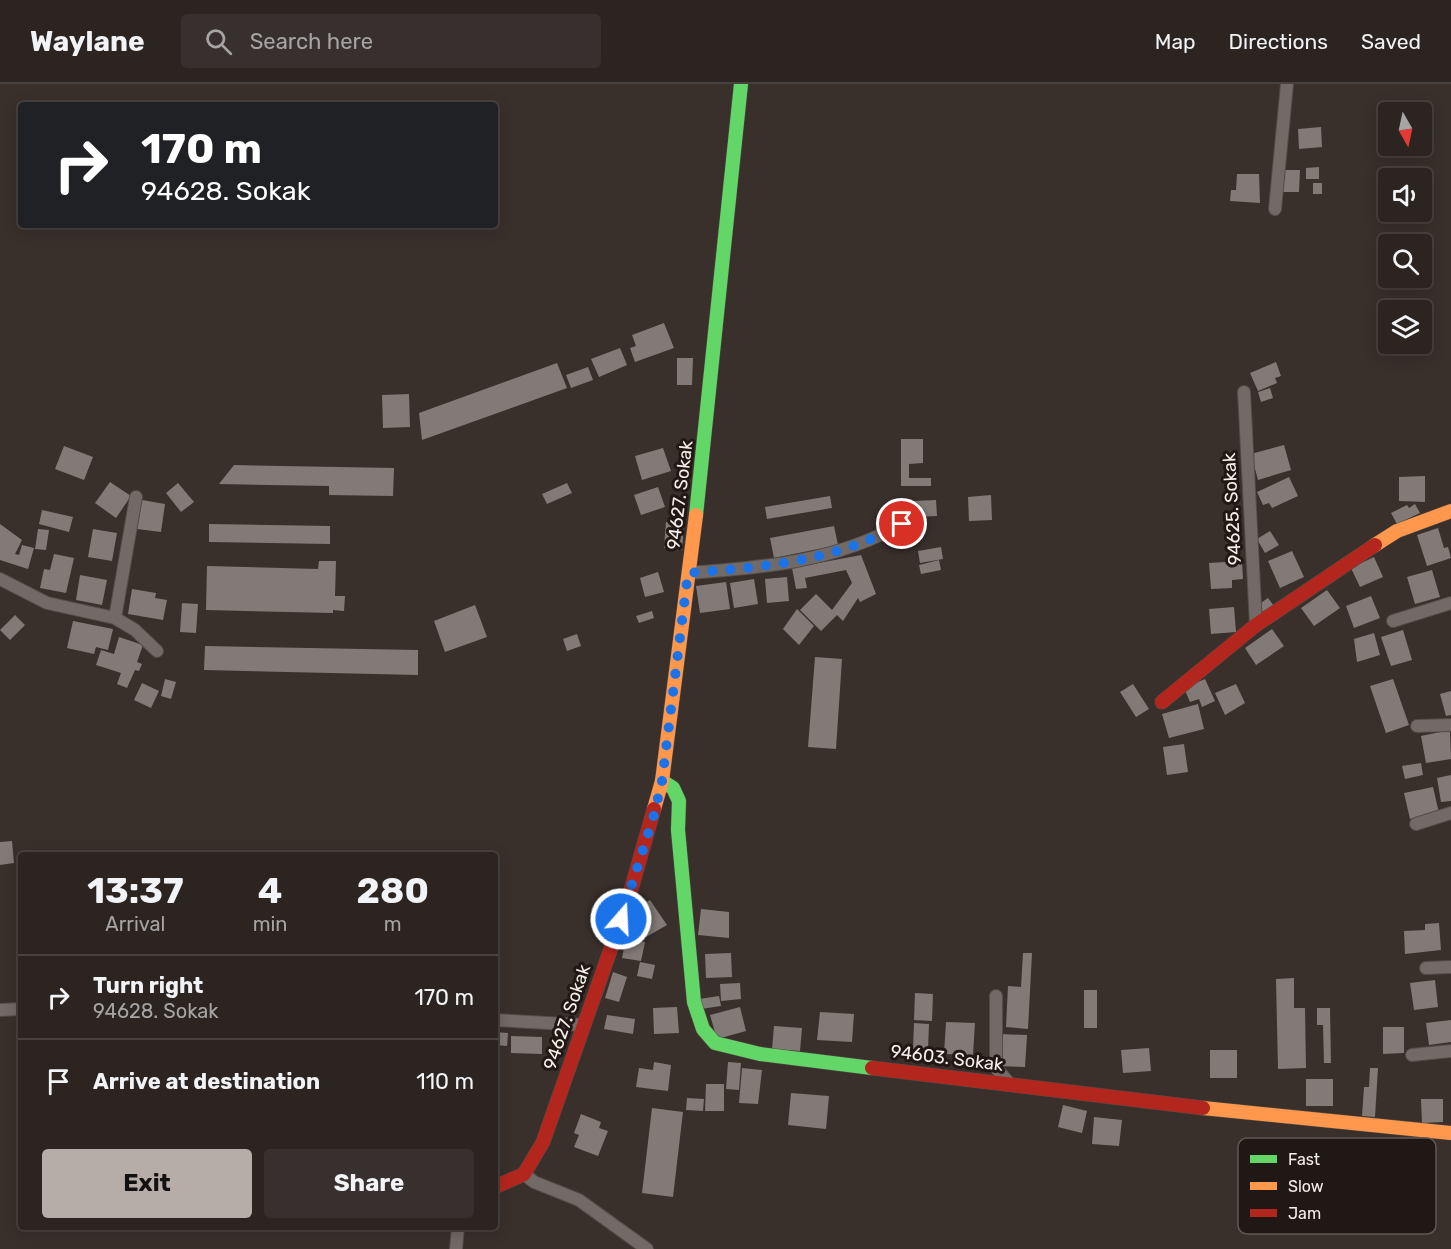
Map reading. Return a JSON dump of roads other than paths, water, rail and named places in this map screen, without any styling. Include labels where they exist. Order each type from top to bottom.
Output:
[{"type":"street","name":"94627. Sokak","points":[[524,1174],[543,1142],[629,897],[662,781],[701,476],[741,84]]},
{"type":"street","points":[[1275,209],[1287,84]]},
{"type":"street","name":"94625. Sokak","points":[[1244,392],[1256,625]]},
{"type":"street","points":[[115,618],[136,496]]},
{"type":"street","points":[[1162,702],[1256,625],[1397,531],[1451,511]]},
{"type":"street","points":[[688,573],[760,567],[832,554],[867,543],[902,524]]},
{"type":"street","points":[[0,579],[47,603],[115,618],[135,630],[157,651]]},
{"type":"street","points":[[1393,621],[1451,603]]},
{"type":"street","points":[[1417,726],[1451,724]]},
{"type":"street","name":"94603. Sokak","points":[[662,781],[673,788],[679,801],[678,830],[694,1002],[698,1017],[708,1037],[723,1047],[759,1054],[1297,1119],[1451,1133]]},
{"type":"street","points":[[1416,824],[1451,813]]},
{"type":"street","points":[[1426,968],[1451,967]]},
{"type":"street","points":[[996,996],[996,1068],[1010,1084]]},
{"type":"street","points":[[0,1010],[18,1009]]},
{"type":"street","points":[[498,1020],[583,1025]]},
{"type":"street","points":[[1412,1055],[1451,1051]]},
{"type":"street","points":[[498,1186],[524,1174],[534,1182],[579,1200],[647,1249]]},
{"type":"street","points":[[456,1249],[458,1230]]}]
